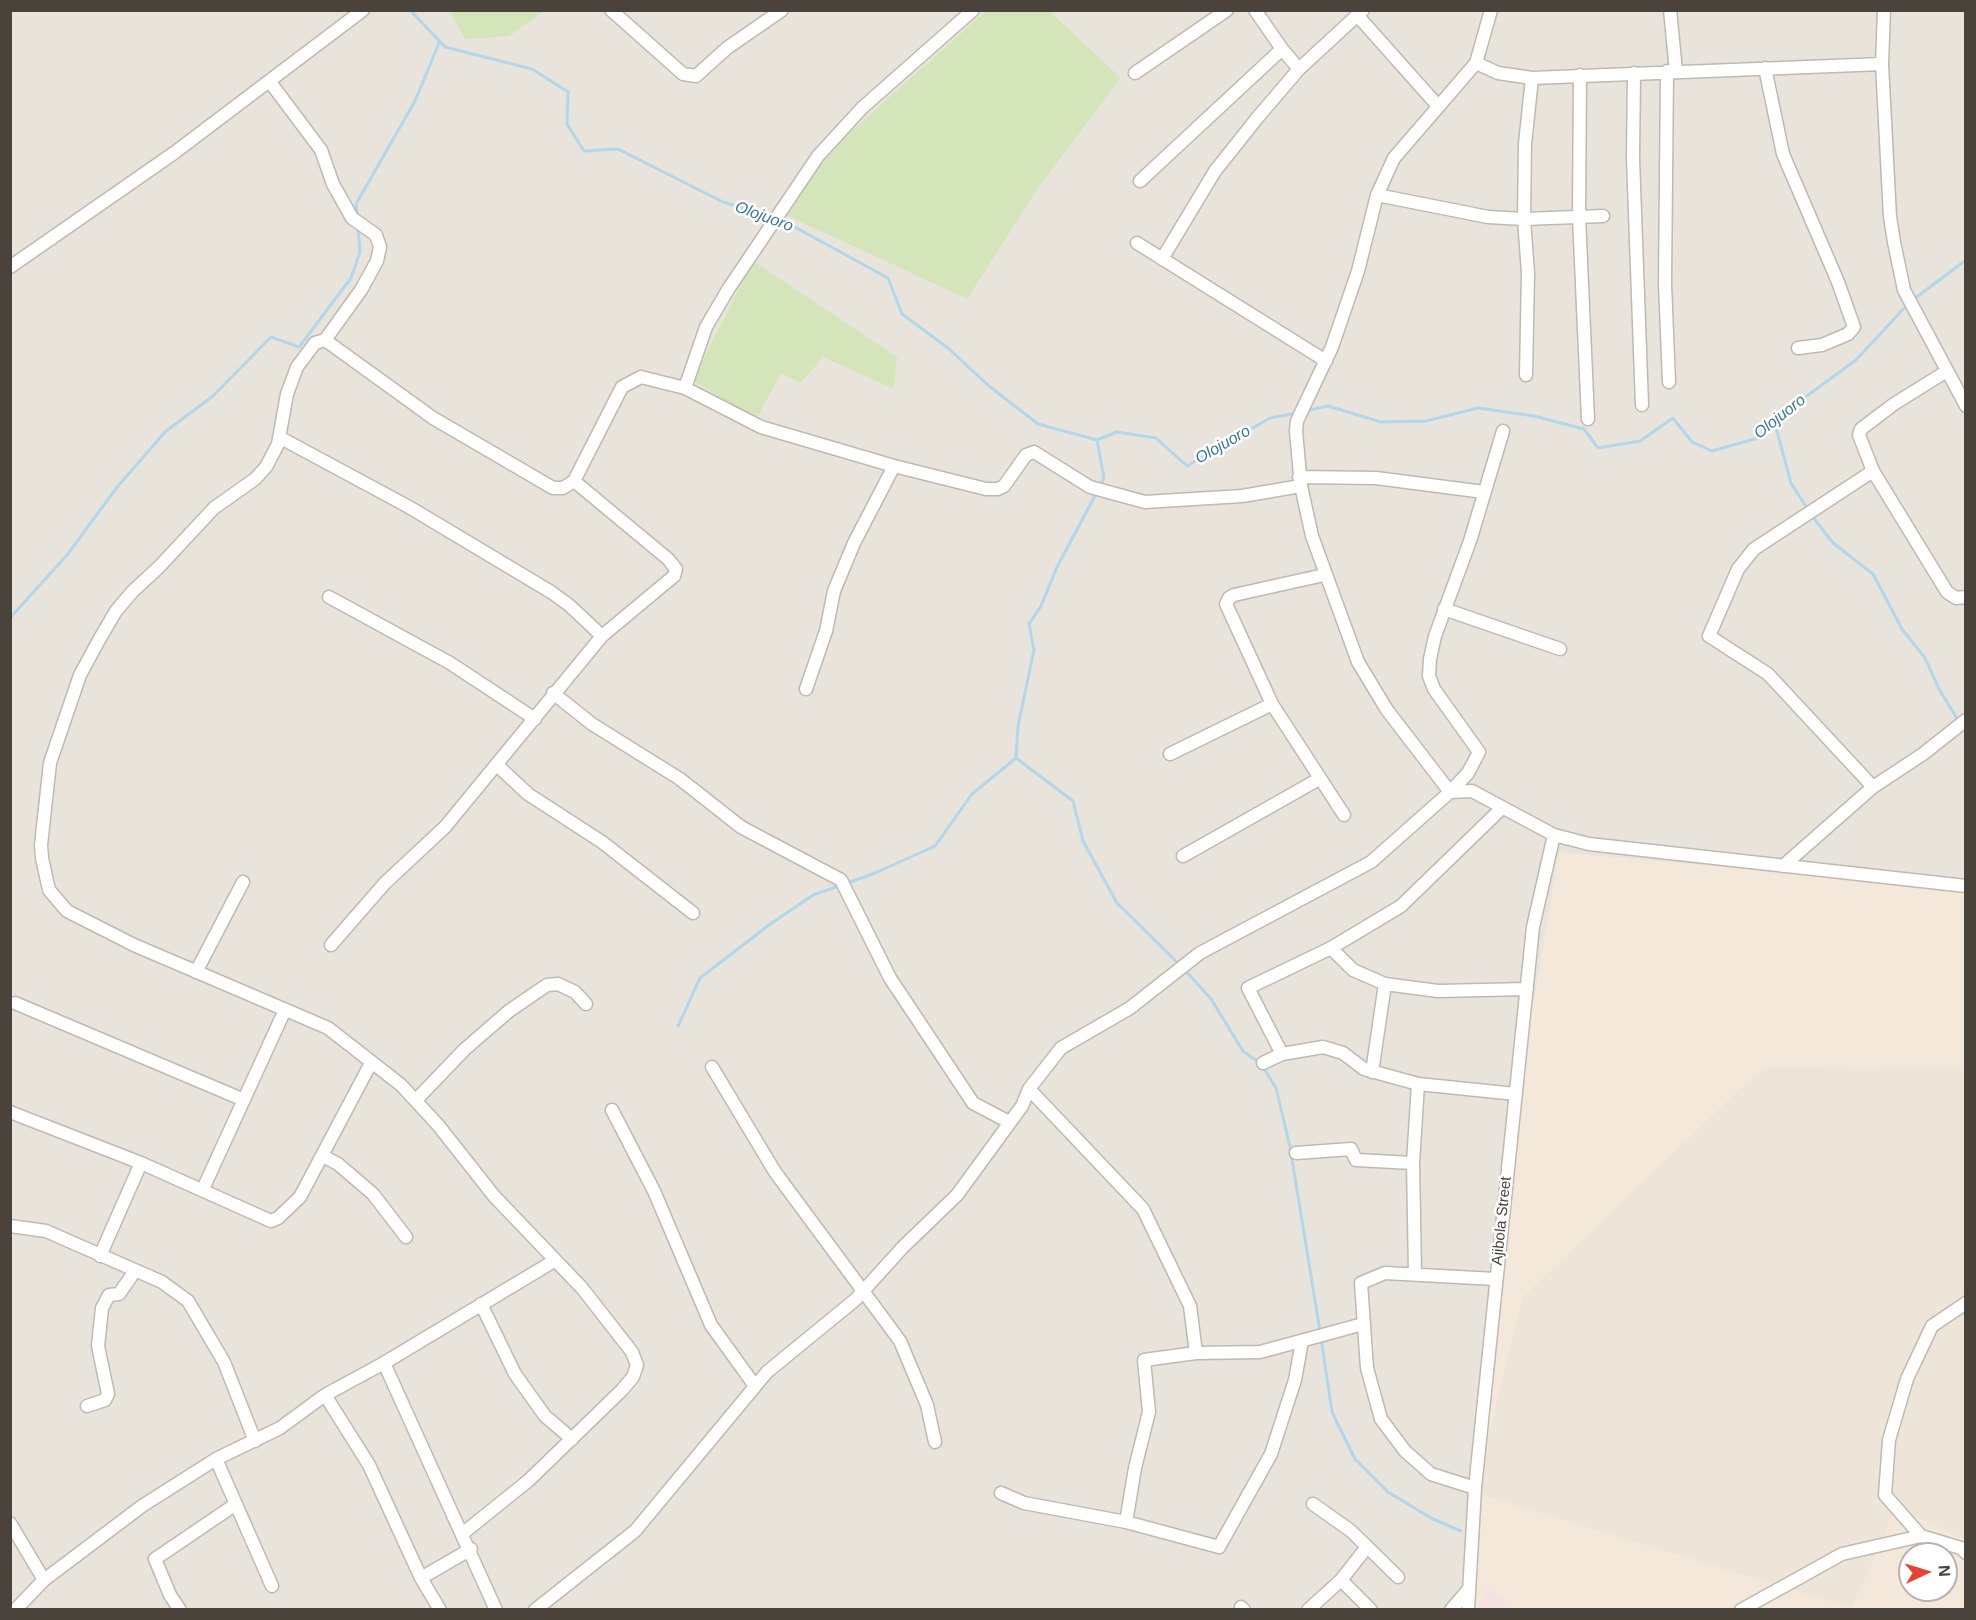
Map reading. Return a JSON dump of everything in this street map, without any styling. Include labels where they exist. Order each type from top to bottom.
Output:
[{"type":"street","points":[[10,267],[174,153],[363,10]]},
{"type":"street","points":[[611,10],[683,74],[696,76],[727,48],[782,10]]},
{"type":"street","points":[[685,388],[706,327],[765,231],[837,134],[862,108],[973,10]]},
{"type":"street","points":[[1135,73],[1227,10]]},
{"type":"street","points":[[1255,10],[1299,69]]},
{"type":"street","points":[[1450,792],[1371,687],[1358,662],[1311,536],[1300,482],[1297,421],[1326,361],[1358,271],[1377,195],[1394,158],[1476,63],[1491,10]]},
{"type":"street","points":[[1669,382],[1665,284],[1671,71],[1670,10]]},
{"type":"street","points":[[1884,10],[1882,64],[1890,217],[1904,290],[1965,406]]},
{"type":"street","points":[[1162,259],[1215,171],[1299,69],[1360,13],[1438,106]]},
{"type":"street","points":[[1140,181],[1282,49]]},
{"type":"street","points":[[1476,63],[1498,73],[1532,78],[1882,64]]},
{"type":"street","points":[[1765,68],[1783,154],[1838,282],[1854,327],[1848,334],[1821,345],[1798,348]]},
{"type":"street","points":[[1634,73],[1633,158],[1642,405]]},
{"type":"street","points":[[1580,75],[1579,217],[1588,419]]},
{"type":"street","points":[[1526,375],[1528,273],[1524,219],[1525,144],[1532,78]]},
{"type":"street","points":[[270,82],[321,150],[333,184],[357,222],[376,235],[380,248],[377,261],[361,290],[325,340],[315,343],[297,367],[287,394],[275,453],[255,479],[214,508],[116,611],[80,675],[50,763],[41,845],[49,890],[67,911],[98,929],[284,1012],[328,1028],[401,1085],[524,1228],[582,1288],[632,1352],[637,1365],[633,1377],[622,1390],[528,1481],[462,1534]]},
{"type":"street","points":[[1377,195],[1468,215],[1524,219],[1604,216]]},
{"type":"street","points":[[1137,243],[1326,361]]},
{"type":"street","points":[[325,340],[433,418],[553,488],[562,488],[574,481],[622,387],[641,377],[685,388],[761,427],[894,466],[986,489],[998,489],[1004,486],[1026,455],[1034,452],[1096,490],[1130,499],[1163,502],[1263,494],[1300,482],[1376,478],[1484,492]]},
{"type":"street","points":[[1947,370],[1861,429],[1859,435],[1873,471],[1947,592],[1956,598],[1965,597]]},
{"type":"street","points":[[543,1607],[635,1531],[755,1386],[781,1359],[864,1292],[903,1247],[968,1183],[1022,1106],[1029,1089],[1061,1048],[1130,1008],[1187,962],[1371,862],[1450,792],[1468,773],[1479,752],[1434,689],[1429,676],[1435,636],[1470,541],[1503,431]]},
{"type":"street","points":[[279,437],[410,507],[551,592],[569,605],[602,636]]},
{"type":"street","points":[[806,689],[826,631],[834,591],[854,543],[894,466]]},
{"type":"street","points":[[1873,471],[1754,549],[1738,569],[1724,606],[1709,636],[1768,674],[1873,787]]},
{"type":"street","points":[[331,945],[385,883],[445,827],[498,766],[553,693],[602,636],[674,576],[676,569],[574,481]]},
{"type":"street","points":[[1324,575],[1229,598],[1226,604],[1228,613],[1272,704],[1344,815]]},
{"type":"street","points":[[329,597],[450,663],[535,718]]},
{"type":"street","points":[[1444,609],[1560,649]]},
{"type":"street","points":[[553,693],[592,724],[680,779],[741,827],[844,885],[890,978],[973,1103],[1009,1122]]},
{"type":"street","points":[[1170,754],[1272,704]]},
{"type":"street","points":[[1783,866],[1873,787],[1923,754],[1965,720]]},
{"type":"street","points":[[498,766],[528,794],[602,842],[693,913]]},
{"type":"street","points":[[1183,856],[1319,779]]},
{"type":"street","points":[[1450,792],[1472,792],[1554,835],[1589,844],[1965,886]]},
{"type":"street","points":[[1282,1054],[1248,988],[1331,948],[1411,899],[1502,808]]},
{"type":"street","name":"Ajibola Street","points":[[1468,1610],[1475,1488],[1533,927],[1554,835]]},
{"type":"street","points":[[196,972],[243,882]]},
{"type":"street","points":[[1331,948],[1353,970],[1384,984],[1438,991],[1527,989]]},
{"type":"street","points":[[416,1100],[465,1049],[509,1011],[547,985],[558,984],[575,992],[586,1004]]},
{"type":"street","points":[[1372,1072],[1384,984]]},
{"type":"street","points":[[15,1003],[244,1100]]},
{"type":"street","points":[[203,1189],[284,1012]]},
{"type":"street","points":[[1263,1063],[1282,1054],[1323,1047],[1342,1053],[1372,1072],[1418,1084],[1516,1094]]},
{"type":"street","points":[[10,1112],[141,1163],[271,1221],[278,1218],[300,1197],[371,1063]]},
{"type":"street","points":[[712,1067],[775,1172],[900,1341],[927,1405],[935,1442]]},
{"type":"street","points":[[1414,1273],[1413,1163],[1418,1084]]},
{"type":"street","points":[[1029,1089],[1143,1209],[1190,1306],[1196,1353]]},
{"type":"street","points":[[612,1110],[654,1191],[711,1325],[755,1386]]},
{"type":"street","points":[[1296,1153],[1350,1149],[1356,1160],[1413,1163]]},
{"type":"street","points":[[323,1156],[338,1164],[373,1194],[406,1237]]},
{"type":"street","points":[[100,1257],[141,1163]]},
{"type":"street","points":[[10,1226],[46,1231],[100,1257],[162,1282],[188,1301],[200,1317],[224,1362],[255,1441]]},
{"type":"street","points":[[15,1610],[44,1580],[142,1506],[216,1459],[280,1428],[326,1395],[554,1261]]},
{"type":"street","points":[[87,1406],[105,1400],[108,1394],[98,1346],[102,1308],[109,1295],[119,1294],[135,1271]]},
{"type":"street","points":[[1475,1488],[1444,1479],[1420,1466],[1381,1419],[1367,1368],[1361,1283],[1385,1273],[1495,1279]]},
{"type":"street","points":[[1921,1536],[1885,1495],[1889,1440],[1907,1379],[1932,1326],[1965,1303]]},
{"type":"street","points":[[481,1304],[515,1374],[545,1416],[572,1439]]},
{"type":"street","points":[[1126,1522],[1135,1468],[1149,1412],[1144,1360],[1196,1353],[1260,1352],[1363,1324]]},
{"type":"street","points":[[1001,1494],[1024,1503],[1126,1522],[1219,1547],[1271,1454],[1295,1380],[1302,1341]]},
{"type":"street","points":[[384,1363],[471,1549],[496,1610]]},
{"type":"street","points":[[326,1395],[369,1465],[421,1578],[440,1610]]},
{"type":"street","points":[[216,1459],[272,1586]]},
{"type":"street","points":[[180,1610],[170,1595],[155,1559],[236,1504]]},
{"type":"street","points":[[1313,1504],[1351,1530],[1398,1577]]},
{"type":"street","points":[[10,1523],[44,1580]]},
{"type":"street","points":[[1741,1610],[1842,1554],[1921,1536],[1960,1548],[1965,1553]]},
{"type":"street","points":[[1308,1610],[1341,1580],[1367,1547]]},
{"type":"street","points":[[421,1578],[471,1549]]},
{"type":"street","points":[[1341,1580],[1371,1610]]},
{"type":"street","points":[[1450,1610],[1469,1588]]},
{"type":"shaded area","points":[[11,11],[1965,11],[1965,1609],[11,1610]]},
{"type":"shaded area","points":[[1559,852],[1965,889],[1965,1609],[1467,1610],[1511,1136]]},
{"type":"shaded area","points":[[1763,1067],[1965,1068],[1965,1539],[1896,1508],[1852,1608],[1475,1493],[1522,1298]]},
{"type":"shaded area","points":[[1485,1586],[1516,1609],[1478,1609]]},
{"type":"green space","points":[[450,11],[544,11],[509,36],[465,39]]},
{"type":"green space","points":[[986,11],[1049,11],[1121,78],[1038,188],[967,299],[782,213],[844,138]]},
{"type":"green space","points":[[753,261],[897,357],[894,389],[823,357],[800,383],[781,373],[756,420],[693,380]]},
{"type":"waterway","name":"Olojuoro","points":[[410,10],[445,47],[532,69],[568,92],[567,124],[584,151],[618,149],[723,202],[773,217]]},
{"type":"waterway","points":[[357,216],[356,204],[415,101],[439,43]]},
{"type":"waterway","name":"Olojuoro","points":[[780,219],[888,278],[902,314],[948,348],[989,386],[1038,424],[1097,440],[1117,432],[1156,438],[1187,466],[1270,418],[1296,413]]},
{"type":"waterway","points":[[10,618],[67,555],[118,486],[166,431],[213,396],[271,337],[299,347],[351,278],[360,252],[358,228]]},
{"type":"waterway","name":"Olojuoro","points":[[1914,299],[1966,260]]},
{"type":"waterway","name":"Olojuoro","points":[[1306,411],[1328,406],[1381,422],[1426,421],[1478,408],[1534,416],[1584,429],[1598,448],[1640,441],[1673,418],[1692,442],[1712,451],[1758,438],[1774,420],[1856,360],[1907,305]]},
{"type":"waterway","points":[[1774,420],[1791,483],[1809,511]]},
{"type":"waterway","points":[[1097,440],[1104,478],[1100,486]]},
{"type":"waterway","points":[[1097,492],[1057,567],[1041,606],[1029,624],[1034,650],[1018,726],[1016,758],[1073,801],[1083,841],[1117,903],[1180,965]]},
{"type":"waterway","points":[[1812,516],[1833,543],[1873,574],[1902,629],[1925,658],[1939,689],[1958,720]]},
{"type":"waterway","points":[[845,884],[935,846],[972,794],[1016,758]]},
{"type":"waterway","points":[[678,1026],[700,978],[769,925],[813,895],[839,886]]},
{"type":"waterway","points":[[1185,970],[1211,999],[1243,1051],[1258,1062]]},
{"type":"waterway","points":[[1263,1067],[1276,1088],[1290,1147],[1320,1331]]},
{"type":"waterway","points":[[1321,1338],[1332,1412],[1355,1459],[1388,1492],[1431,1518],[1461,1531]]}]
